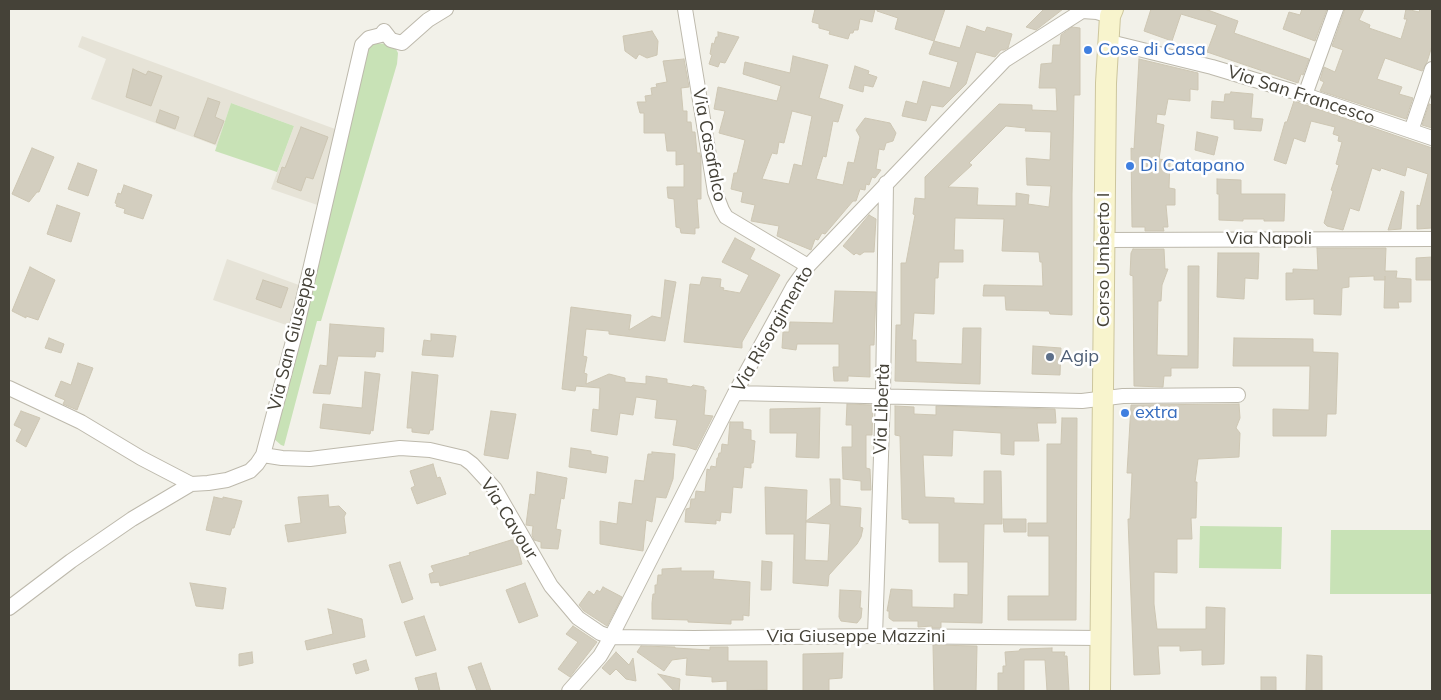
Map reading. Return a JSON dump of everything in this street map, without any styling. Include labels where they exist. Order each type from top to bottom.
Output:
[{"type":"street","name":"Via San Giuseppe","points":[[191,484],[208,484],[242,475],[250,471],[257,464],[262,455],[297,326],[362,46],[369,38],[381,35],[384,31],[391,40],[402,43],[428,20],[446,9]]},
{"type":"street","name":"Via Casafalco","points":[[684,9],[715,192],[722,210],[726,217],[808,266]]},
{"type":"street","points":[[1305,95],[1336,9]]},
{"type":"street","name":"Via Risorgimento","points":[[569,691],[600,656],[612,637],[735,393],[793,287],[808,266],[1006,60],[1082,11],[1112,13]]},
{"type":"street","name":"Corso Umberto I","points":[[1100,691],[1106,92],[1112,13]]},
{"type":"street","name":"Via San Francesco","points":[[1110,42],[1212,67],[1305,95],[1432,138]]},
{"type":"street","points":[[1411,131],[1432,69]]},
{"type":"street","name":"Via Libertà","points":[[875,636],[883,396],[886,183]]},
{"type":"street","name":"Via Napoli","points":[[1105,240],[1432,239]]},
{"type":"street","points":[[9,388],[81,422],[141,458],[191,484]]},
{"type":"street","points":[[735,393],[1082,401],[1123,396],[1238,395]]},
{"type":"street","name":"Via Cavour","points":[[262,455],[310,460],[400,448],[430,450],[464,458],[495,489],[551,586],[578,618],[600,633],[612,637]]},
{"type":"street","points":[[9,608],[132,518],[191,484]]},
{"type":"street","name":"Via Giuseppe Mazzini","points":[[612,637],[875,636],[1100,638]]},
{"type":"shaded area","points":[[82,36],[346,133],[329,209],[271,189],[294,126],[231,103],[217,146],[91,99],[106,59],[78,47]]},
{"type":"shaded area","points":[[227,259],[310,289],[301,330],[213,300]]},
{"type":"green space","points":[[374,43],[388,44],[396,49],[398,53],[397,64],[321,321],[317,321],[284,446],[273,438],[366,47]]},
{"type":"green space","points":[[231,103],[294,126],[277,172],[215,151]]},
{"type":"green space","points":[[1200,526],[1282,527],[1281,569],[1199,568]]},
{"type":"green space","points":[[1331,530],[1432,530],[1432,594],[1330,594]]},
{"type":"building","points":[[815,9],[875,9],[872,22],[860,19],[858,30],[850,33],[848,39],[829,34],[830,31],[819,28],[819,24],[812,22]]},
{"type":"building","points":[[877,9],[945,9],[934,41],[895,29],[898,18],[877,11]]},
{"type":"building","points":[[1044,9],[1063,9],[1036,30],[1026,27]]},
{"type":"building","points":[[1151,9],[1205,9],[1238,21],[1234,33],[1309,59],[1298,83],[1207,52],[1217,25],[1181,14],[1172,41],[1144,31]]},
{"type":"building","points":[[1302,9],[1327,9],[1315,41],[1283,29],[1289,12],[1300,15]]},
{"type":"building","points":[[1345,9],[1364,9],[1359,20],[1370,25],[1369,28],[1401,39],[1407,19],[1404,19],[1406,9],[1419,12],[1420,9],[1432,9],[1432,46],[1422,71],[1385,58],[1377,79],[1402,87],[1399,94],[1413,98],[1406,119],[1320,91],[1324,82],[1320,80],[1324,67],[1335,72],[1343,50],[1332,46]]},
{"type":"building","points":[[967,26],[985,32],[987,27],[1012,34],[1008,48],[1001,50],[995,57],[976,52],[966,84],[943,107],[931,105],[926,121],[902,116],[906,101],[917,104],[923,81],[950,88],[958,62],[929,54],[934,41],[960,48]]},
{"type":"building","points":[[1072,27],[1080,28],[1080,95],[1074,95],[1072,315],[1050,314],[1049,311],[1006,310],[1005,296],[983,296],[984,285],[1043,286],[1042,262],[1040,262],[1039,252],[1002,251],[1004,219],[955,218],[954,250],[963,250],[963,262],[939,262],[938,278],[935,278],[934,314],[914,313],[912,340],[916,340],[916,362],[962,364],[963,328],[981,328],[980,384],[895,381],[896,325],[901,325],[901,263],[906,263],[915,215],[913,214],[915,198],[925,199],[925,177],[999,104],[1032,105],[1032,110],[1057,111],[1056,88],[1039,88],[1041,64],[1052,63],[1053,45],[1060,45],[1061,35]],"holes":[[[1006,126],[1026,128],[1025,131],[1051,132],[1050,160],[1026,158],[1027,185],[1051,186],[1049,207],[1028,204],[1029,195],[1016,193],[1016,206],[977,205],[978,188],[948,187],[972,165],[969,163]]]},
{"type":"building","points":[[652,31],[658,41],[657,55],[647,58],[639,54],[636,59],[625,51],[623,36]]},
{"type":"building","points":[[718,32],[739,37],[725,63],[720,62],[718,67],[709,64],[712,55],[710,54],[712,43],[714,44],[716,37],[718,37]]},
{"type":"building","points":[[793,56],[828,65],[819,98],[843,105],[838,122],[833,121],[826,157],[823,156],[816,179],[843,185],[848,162],[854,163],[860,137],[856,130],[865,118],[890,123],[896,133],[893,141],[886,143],[884,150],[879,149],[876,169],[881,170],[875,178],[872,177],[869,185],[866,184],[865,190],[860,189],[856,201],[853,201],[825,234],[822,233],[818,240],[815,239],[811,250],[777,236],[779,226],[751,221],[755,205],[741,202],[743,192],[731,189],[734,173],[737,173],[745,140],[719,133],[725,111],[714,109],[718,87],[777,101],[781,86],[743,74],[745,62],[790,73]],"holes":[[[792,111],[812,116],[802,166],[794,164],[789,184],[762,179],[772,153],[777,154],[779,142],[784,143]]]},
{"type":"building","points":[[684,59],[689,87],[681,88],[683,111],[687,111],[687,122],[691,122],[692,132],[695,132],[697,153],[700,153],[701,160],[701,199],[697,199],[699,228],[695,228],[695,234],[681,233],[680,228],[676,227],[674,199],[668,198],[667,187],[684,187],[684,164],[676,165],[676,151],[667,151],[665,133],[644,133],[644,113],[640,113],[637,102],[646,102],[645,96],[652,95],[651,88],[657,87],[656,84],[667,82],[663,61]]},
{"type":"building","points":[[1139,59],[1198,73],[1198,90],[1190,89],[1190,101],[1168,99],[1165,115],[1157,114],[1156,123],[1164,125],[1159,159],[1170,161],[1169,188],[1175,189],[1175,205],[1166,205],[1168,227],[1163,227],[1164,231],[1145,231],[1145,227],[1132,227],[1131,148],[1134,149]]},
{"type":"building","points":[[855,66],[869,71],[868,74],[877,77],[873,87],[864,85],[863,92],[849,88]]},
{"type":"building","points":[[133,69],[146,75],[148,71],[162,76],[151,106],[126,97]]},
{"type":"building","points":[[1231,92],[1253,94],[1251,118],[1263,119],[1261,131],[1234,129],[1234,120],[1211,118],[1212,101],[1224,102],[1225,94],[1230,94]]},
{"type":"building","points":[[208,98],[220,102],[215,117],[224,121],[215,144],[194,136]]},
{"type":"building","points":[[1294,101],[1432,148],[1432,228],[1417,229],[1417,205],[1420,206],[1428,174],[1407,167],[1405,176],[1381,168],[1380,171],[1372,168],[1359,211],[1350,208],[1343,230],[1327,226],[1324,223],[1339,165],[1336,164],[1342,142],[1338,141],[1339,136],[1333,134],[1335,127],[1311,121],[1305,142],[1294,138],[1286,164],[1274,160],[1285,122],[1287,122]]},
{"type":"building","points":[[1429,104],[1432,105],[1432,128],[1422,125]]},
{"type":"building","points":[[160,110],[179,117],[175,129],[156,122]]},
{"type":"building","points":[[301,127],[328,137],[313,179],[306,177],[301,191],[277,182],[282,167],[285,168]]},
{"type":"building","points":[[1197,132],[1218,137],[1214,155],[1195,150]]},
{"type":"building","points":[[32,148],[54,157],[39,192],[29,202],[12,194]]},
{"type":"building","points":[[78,163],[97,170],[88,196],[68,189]]},
{"type":"building","points":[[1217,179],[1241,180],[1241,194],[1285,194],[1284,221],[1264,221],[1264,219],[1243,219],[1243,221],[1219,220]]},
{"type":"building","points":[[124,185],[152,195],[143,219],[124,213],[125,209],[116,206],[118,193],[121,194]]},
{"type":"building","points":[[1401,191],[1404,192],[1401,229],[1388,230]]},
{"type":"building","points":[[57,205],[80,213],[71,242],[47,234]]},
{"type":"building","points":[[869,215],[876,219],[874,252],[864,252],[860,255],[856,253],[854,255],[843,246]]},
{"type":"building","points":[[735,238],[755,249],[750,259],[780,275],[742,342],[742,348],[684,342],[690,284],[700,285],[702,277],[721,279],[720,287],[724,288],[723,290],[740,293],[749,275],[722,262]]},
{"type":"building","points":[[1317,248],[1386,248],[1385,271],[1397,271],[1396,278],[1411,279],[1411,302],[1398,302],[1399,308],[1384,308],[1385,280],[1374,280],[1374,276],[1349,277],[1349,287],[1342,288],[1341,315],[1314,314],[1314,299],[1286,300],[1286,273],[1293,273],[1293,269],[1318,270]]},
{"type":"building","points":[[1133,249],[1164,249],[1165,269],[1168,269],[1162,285],[1161,301],[1158,301],[1157,355],[1188,356],[1188,266],[1199,266],[1198,368],[1171,368],[1171,376],[1164,376],[1163,387],[1134,386],[1133,276],[1130,275],[1131,253]]},
{"type":"building","points":[[1218,253],[1259,253],[1258,279],[1245,278],[1244,299],[1217,297]]},
{"type":"building","points":[[1432,257],[1432,280],[1416,280],[1416,258]]},
{"type":"building","points":[[30,267],[55,280],[38,320],[26,316],[26,318],[12,311]]},
{"type":"building","points":[[263,280],[288,288],[281,308],[256,299]]},
{"type":"building","points":[[665,280],[676,282],[665,341],[586,329],[583,356],[587,357],[584,373],[587,374],[586,384],[609,374],[625,378],[625,382],[646,384],[646,376],[667,379],[667,383],[704,387],[704,390],[706,390],[704,415],[713,416],[696,450],[673,445],[677,420],[655,418],[657,400],[636,397],[633,415],[620,413],[617,435],[591,431],[593,409],[599,410],[600,388],[576,386],[575,391],[562,389],[571,307],[631,315],[629,330],[652,316],[661,318]]},
{"type":"building","points":[[835,291],[876,292],[874,345],[870,345],[870,377],[848,376],[848,381],[834,381],[833,367],[839,367],[839,344],[797,344],[796,350],[782,348],[783,332],[789,332],[790,322],[833,323]]},
{"type":"building","points":[[330,324],[384,328],[383,352],[376,351],[375,357],[338,356],[330,394],[313,393],[320,365],[327,366]]},
{"type":"building","points":[[431,334],[456,336],[453,357],[422,355],[424,340],[431,341]]},
{"type":"building","points":[[49,338],[64,344],[61,353],[45,348]]},
{"type":"building","points":[[1234,338],[1313,339],[1313,352],[1338,353],[1336,414],[1327,414],[1326,436],[1273,436],[1273,409],[1309,410],[1310,366],[1233,366]]},
{"type":"building","points":[[1033,346],[1061,348],[1060,375],[1032,374]]},
{"type":"building","points":[[78,363],[93,368],[77,410],[63,404],[65,400],[55,396],[61,381],[71,385]]},
{"type":"building","points":[[365,372],[380,374],[373,431],[371,430],[370,434],[320,428],[323,404],[362,408]]},
{"type":"building","points":[[412,372],[438,375],[433,430],[430,430],[429,434],[412,432],[412,428],[407,428]]},
{"type":"building","points":[[847,404],[873,405],[872,435],[866,435],[866,468],[870,469],[871,490],[861,490],[861,481],[843,479],[842,447],[852,447],[852,425],[846,425]]},
{"type":"building","points":[[1239,404],[1240,418],[1236,428],[1240,433],[1239,457],[1198,459],[1195,482],[1197,482],[1196,518],[1191,518],[1192,539],[1177,539],[1177,573],[1154,572],[1154,604],[1157,629],[1206,629],[1206,607],[1225,608],[1224,664],[1202,665],[1202,650],[1180,651],[1180,646],[1158,646],[1160,674],[1134,675],[1128,519],[1130,519],[1132,473],[1127,473],[1131,405]]},
{"type":"building","points":[[895,406],[914,407],[914,414],[936,415],[936,406],[1055,409],[1056,423],[1037,423],[1039,441],[1014,441],[1014,455],[1001,454],[1001,433],[953,430],[952,456],[923,455],[925,497],[954,498],[954,503],[984,504],[984,471],[1001,471],[1002,524],[984,524],[982,623],[941,622],[941,628],[932,628],[932,626],[918,627],[918,621],[893,621],[889,618],[889,611],[887,611],[891,589],[912,590],[912,607],[954,608],[954,594],[968,595],[968,562],[939,562],[939,523],[909,523],[909,520],[902,519],[900,436],[895,435]]},
{"type":"building","points":[[820,408],[819,458],[796,457],[797,433],[770,433],[770,409]]},
{"type":"building","points":[[21,411],[40,418],[26,447],[16,441],[22,429],[14,425]]},
{"type":"building","points":[[491,411],[516,414],[508,459],[484,455]]},
{"type":"building","points":[[1062,418],[1077,418],[1076,620],[1008,620],[1008,596],[1049,596],[1049,536],[1028,536],[1028,523],[1047,523],[1047,444],[1061,444]]},
{"type":"building","points":[[730,422],[743,422],[743,429],[751,430],[751,440],[755,441],[753,463],[751,463],[751,468],[744,467],[742,488],[733,487],[731,513],[721,512],[720,521],[716,520],[716,524],[685,522],[686,509],[690,508],[691,499],[695,499],[696,491],[705,492],[707,469],[710,470],[711,466],[716,467],[722,444],[728,445]]},
{"type":"building","points":[[571,448],[591,451],[591,454],[608,457],[606,473],[569,467]]},
{"type":"building","points":[[652,452],[675,454],[673,479],[666,498],[656,497],[652,522],[646,520],[643,551],[600,544],[600,521],[617,524],[619,502],[632,504],[635,480],[644,481],[648,454],[652,454]]},
{"type":"building","points":[[433,464],[437,478],[440,477],[446,494],[417,504],[411,488],[415,486],[410,471]]},
{"type":"building","points":[[537,472],[567,478],[564,499],[561,498],[556,529],[561,530],[558,549],[541,548],[541,542],[534,540],[532,535],[533,526],[526,525],[530,494],[535,495]]},
{"type":"building","points":[[830,479],[840,479],[840,506],[861,508],[860,527],[863,528],[861,537],[829,575],[828,586],[793,583],[794,534],[766,534],[765,487],[807,490],[806,521],[831,504]],"holes":[[[806,522],[830,524],[828,561],[805,560]]]},
{"type":"building","points":[[328,495],[329,507],[339,506],[346,513],[344,517],[346,533],[288,542],[285,525],[301,523],[298,497]]},
{"type":"building","points":[[214,497],[242,501],[230,535],[206,530]]},
{"type":"building","points":[[1003,519],[1026,519],[1026,532],[1004,532]]},
{"type":"building","points":[[511,540],[516,542],[522,564],[440,586],[439,582],[431,583],[429,574],[434,572],[431,566],[470,555],[469,553]]},
{"type":"building","points":[[762,561],[772,562],[771,590],[761,590]]},
{"type":"building","points":[[400,562],[413,599],[402,603],[389,565]]},
{"type":"building","points":[[681,568],[681,571],[714,571],[713,579],[750,582],[749,616],[743,615],[743,620],[731,620],[731,624],[652,619],[653,594],[655,594],[658,575],[662,575],[662,569]]},
{"type":"building","points":[[190,583],[226,588],[223,609],[196,606]]},
{"type":"building","points":[[525,583],[538,616],[519,623],[506,590]]},
{"type":"building","points":[[603,587],[622,597],[607,626],[584,611],[579,605],[589,591],[594,595],[597,590],[600,592]]},
{"type":"building","points":[[840,590],[861,591],[861,618],[857,623],[841,621],[839,617]]},
{"type":"building","points":[[328,609],[362,619],[365,637],[307,650],[305,641],[333,634]]},
{"type":"building","points":[[424,616],[436,650],[416,656],[404,622]]},
{"type":"building","points":[[573,626],[597,642],[570,677],[558,669],[578,642],[566,634]]},
{"type":"building","points":[[933,645],[977,646],[976,691],[934,691]]},
{"type":"building","points":[[641,646],[710,650],[710,647],[728,647],[728,661],[767,661],[767,690],[727,691],[727,681],[712,682],[712,677],[686,675],[687,658],[672,660],[664,671],[637,652]]},
{"type":"building","points":[[1052,648],[1052,652],[1065,652],[1064,656],[1067,656],[1069,691],[1047,691],[1045,660],[1024,660],[1024,691],[998,691],[998,673],[1003,673],[1003,666],[1006,666],[1005,652],[1019,651],[1020,649]]},
{"type":"building","points":[[252,652],[253,663],[239,666],[239,654]]},
{"type":"building","points":[[616,652],[629,665],[633,658],[636,681],[626,679],[616,669],[610,675],[602,668]]},
{"type":"building","points":[[843,653],[842,678],[829,679],[829,691],[803,691],[803,654]]},
{"type":"building","points":[[1307,655],[1322,656],[1322,691],[1306,691]]},
{"type":"building","points":[[366,660],[369,670],[356,674],[353,664]]},
{"type":"building","points":[[481,663],[491,691],[477,691],[468,667]]},
{"type":"building","points":[[436,673],[440,691],[419,691],[415,678]]},
{"type":"building","points":[[658,674],[680,679],[679,691],[674,691]]},
{"type":"building","points":[[1261,677],[1276,677],[1276,691],[1261,691]]},
{"type":"place","name":"Cose di Casa","points":[[1088,50]]},
{"type":"place","name":"Di Catapano","points":[[1130,166]]},
{"type":"place","name":"Agip","points":[[1050,357]]},
{"type":"place","name":"extra","points":[[1125,413]]}]
